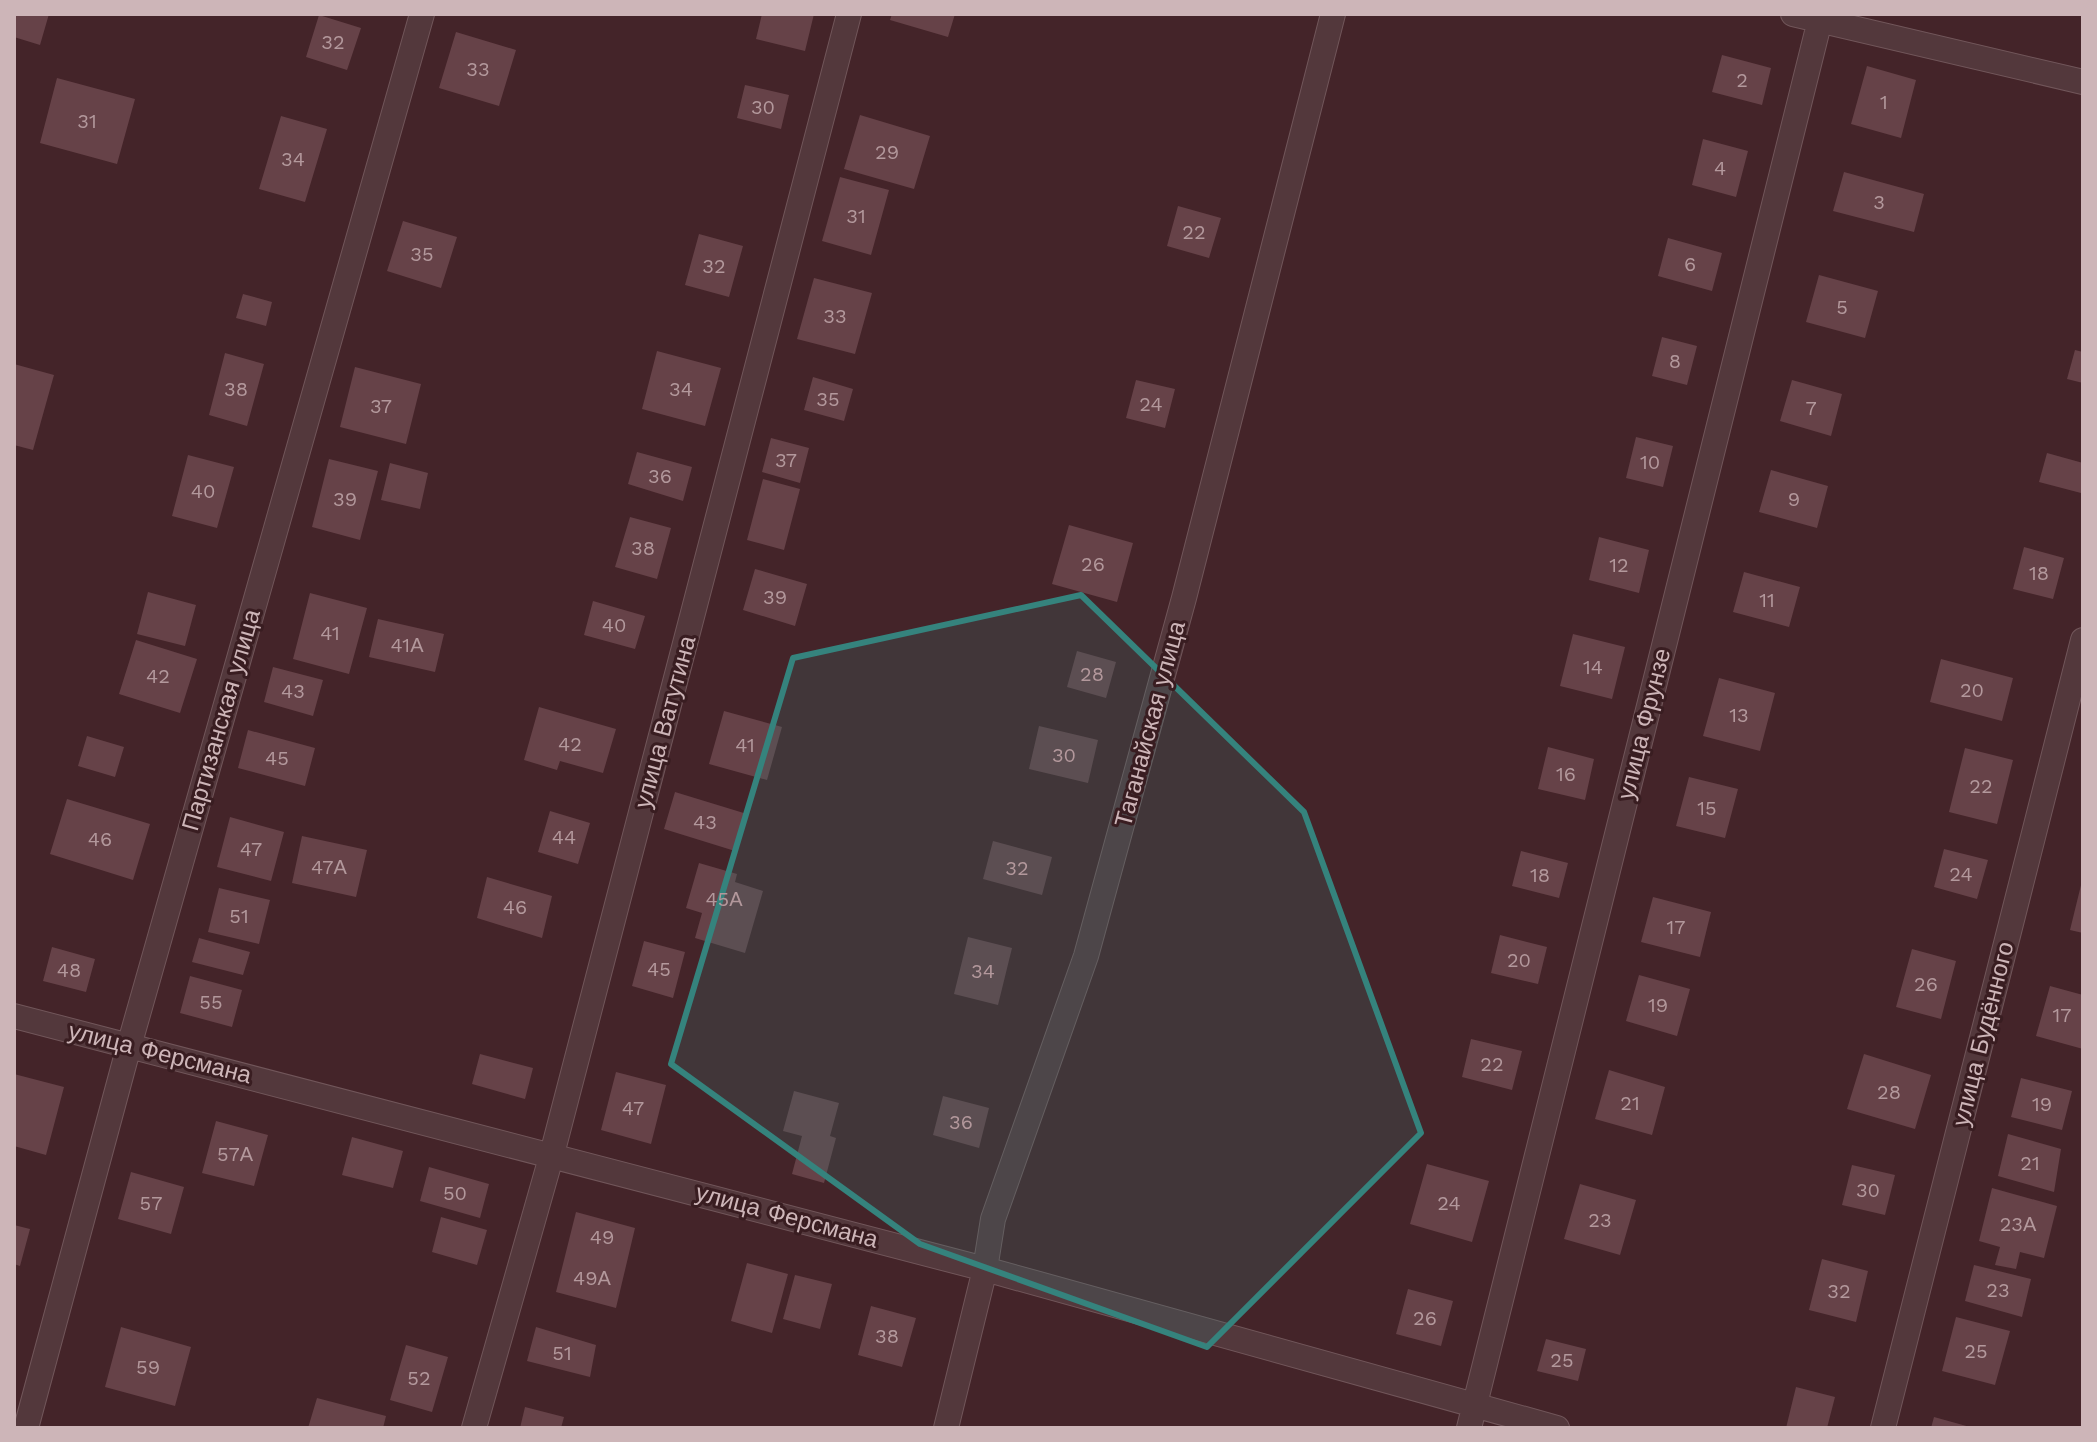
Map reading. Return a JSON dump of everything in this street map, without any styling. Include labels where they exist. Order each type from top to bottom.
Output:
[{"type":"street","name":"Партизанская улица","points":[[26,1428],[129,1046],[422,14]]},
{"type":"street","name":"улица Ватутина","points":[[474,1428],[552,1154],[849,14]]},
{"type":"street","name":"Таганайская улица","points":[[946,1428],[985,1269],[993,1219],[1094,926],[1184,598],[1333,14]]},
{"type":"street","points":[[1793,14],[2083,82]]},
{"type":"street","name":"улица Фрунзе","points":[[1471,1417],[1820,20]]},
{"type":"street","name":"улица Будённого","points":[[1883,1428],[2083,640]]},
{"type":"street","name":"улица Ферсмана","points":[[14,1016],[985,1269],[1471,1417],[1557,1428]]},
{"type":"highlighted area","points":[[1081,595],[1304,812],[1421,1133],[1207,1347],[920,1244],[671,1064],[793,658]]},
{"type":"building","points":[[14,14],[49,14],[40,45],[14,37]]},
{"type":"building","points":[[762,14],[814,14],[805,51],[756,39]]},
{"type":"building","points":[[892,14],[955,14],[948,37],[890,20]]},
{"type":"building","points":[[319,15],[361,28],[347,70],[306,57]]},
{"type":"building","points":[[456,32],[516,50],[499,106],[439,88]]},
{"type":"building","points":[[1722,55],[1771,68],[1762,105],[1712,92]]},
{"type":"building","points":[[1867,66],[1916,80],[1901,138],[1851,124]]},
{"type":"building","points":[[57,78],[135,99],[117,164],[40,143]]},
{"type":"building","points":[[745,85],[789,95],[781,129],[737,118]]},
{"type":"building","points":[[860,115],[930,136],[914,189],[844,169]]},
{"type":"building","points":[[281,116],[327,129],[305,202],[259,189]]},
{"type":"building","points":[[1703,139],[1748,151],[1736,197],[1692,185]]},
{"type":"building","points":[[1844,172],[1924,194],[1914,232],[1833,211]]},
{"type":"building","points":[[840,177],[889,190],[871,255],[822,241]]},
{"type":"building","points":[[1178,206],[1221,218],[1209,258],[1167,246]]},
{"type":"building","points":[[403,221],[457,237],[441,288],[387,271]]},
{"type":"building","points":[[699,234],[743,246],[729,297],[685,285]]},
{"type":"building","points":[[1668,238],[1722,253],[1712,291],[1658,276]]},
{"type":"building","points":[[1819,275],[1878,291],[1865,338],[1806,322]]},
{"type":"building","points":[[814,278],[872,293],[855,354],[797,339]]},
{"type":"building","points":[[243,294],[272,302],[266,326],[236,318]]},
{"type":"building","points":[[1662,337],[1697,346],[1687,385],[1652,376]]},
{"type":"building","points":[[2075,350],[2083,352],[2083,383],[2067,379]]},
{"type":"building","points":[[657,351],[721,368],[705,426],[642,409]]},
{"type":"building","points":[[225,353],[264,364],[247,426],[209,415]]},
{"type":"building","points":[[14,364],[54,375],[33,450],[14,445]]},
{"type":"building","points":[[355,367],[421,384],[406,444],[340,427]]},
{"type":"building","points":[[813,377],[853,389],[844,421],[804,410]]},
{"type":"building","points":[[1136,380],[1175,389],[1165,428],[1126,418]]},
{"type":"building","points":[[1792,380],[1842,394],[1831,436],[1780,421]]},
{"type":"building","points":[[1636,437],[1673,446],[1663,487],[1626,478]]},
{"type":"building","points":[[771,438],[809,448],[800,483],[762,472]]},
{"type":"building","points":[[637,452],[692,467],[683,501],[628,484]]},
{"type":"building","points":[[2047,453],[2083,463],[2081,493],[2039,482]]},
{"type":"building","points":[[188,455],[234,467],[217,528],[172,516]]},
{"type":"building","points":[[329,459],[378,471],[360,540],[312,527]]},
{"type":"building","points":[[390,463],[428,473],[420,509],[381,500]]},
{"type":"building","points":[[1771,470],[1828,486],[1817,528],[1759,512]]},
{"type":"building","points":[[763,479],[800,489],[784,550],[747,540]]},
{"type":"building","points":[[630,517],[671,528],[657,579],[615,567]]},
{"type":"building","points":[[1069,525],[1133,543],[1117,602],[1052,584]]},
{"type":"building","points":[[1599,537],[1649,550],[1639,593],[1589,580]]},
{"type":"building","points":[[2024,547],[2064,558],[2053,599],[2013,589]]},
{"type":"building","points":[[755,569],[807,584],[795,626],[743,610]]},
{"type":"building","points":[[1744,572],[1800,587],[1789,627],[1733,612]]},
{"type":"building","points":[[148,592],[196,605],[185,646],[137,634]]},
{"type":"building","points":[[310,593],[367,608],[349,674],[293,659]]},
{"type":"building","points":[[593,601],[645,616],[635,649],[584,635]]},
{"type":"building","points":[[378,619],[444,634],[435,672],[369,657]]},
{"type":"building","points":[[1573,634],[1625,647],[1612,699],[1560,686]]},
{"type":"building","points":[[136,640],[197,659],[180,713],[119,694]]},
{"type":"building","points":[[1077,651],[1116,662],[1106,698],[1067,687]]},
{"type":"building","points":[[1941,659],[2013,678],[2002,721],[1930,702]]},
{"type":"building","points":[[273,667],[323,680],[313,716],[264,702]]},
{"type":"building","points":[[1719,678],[1775,693],[1760,751],[1703,736]]},
{"type":"building","points":[[539,707],[616,729],[603,773],[560,761],[557,770],[524,760]]},
{"type":"building","points":[[724,711],[782,727],[767,780],[709,764]]},
{"type":"building","points":[[1039,726],[1098,740],[1088,783],[1029,769]]},
{"type":"building","points":[[248,730],[315,748],[305,786],[238,768]]},
{"type":"building","points":[[87,736],[124,747],[115,777],[78,766]]},
{"type":"building","points":[[1548,747],[1594,759],[1585,800],[1538,789]]},
{"type":"building","points":[[1965,748],[2013,760],[1997,824],[1949,812]]},
{"type":"building","points":[[1689,777],[1738,789],[1725,838],[1676,826]]},
{"type":"building","points":[[675,792],[747,814],[735,851],[664,829]]},
{"type":"building","points":[[67,799],[150,824],[133,880],[50,854]]},
{"type":"building","points":[[550,811],[590,823],[578,864],[538,852]]},
{"type":"building","points":[[230,817],[284,832],[271,881],[217,867]]},
{"type":"building","points":[[302,836],[367,850],[356,897],[292,883]]},
{"type":"building","points":[[993,841],[1052,857],[1042,895],[983,879]]},
{"type":"building","points":[[1944,849],[1988,860],[1977,899],[1934,887]]},
{"type":"building","points":[[1521,851],[1568,863],[1559,898],[1512,886]]},
{"type":"building","points":[[699,863],[737,874],[735,882],[763,891],[745,953],[695,938],[702,913],[686,908]]},
{"type":"building","points":[[487,877],[552,896],[542,938],[477,918]]},
{"type":"building","points":[[2083,881],[2083,933],[2070,930]]},
{"type":"building","points":[[219,888],[270,900],[259,944],[208,932]]},
{"type":"building","points":[[1653,897],[1711,912],[1700,957],[1641,942]]},
{"type":"building","points":[[1500,935],[1547,947],[1538,984],[1491,973]]},
{"type":"building","points":[[968,937],[1012,948],[998,1005],[954,994]]},
{"type":"building","points":[[199,938],[250,952],[243,975],[192,962]]},
{"type":"building","points":[[644,941],[685,952],[673,998],[632,986]]},
{"type":"building","points":[[52,947],[95,959],[86,992],[43,981]]},
{"type":"building","points":[[1912,949],[1956,961],[1941,1019],[1896,1007]]},
{"type":"building","points":[[1639,975],[1690,989],[1677,1036],[1626,1021]]},
{"type":"building","points":[[190,976],[242,990],[232,1027],[180,1013]]},
{"type":"building","points":[[2050,986],[2083,995],[2083,1049],[2036,1036]]},
{"type":"building","points":[[1471,1039],[1522,1051],[1512,1090],[1462,1077]]},
{"type":"building","points":[[480,1054],[533,1068],[525,1099],[472,1084]]},
{"type":"building","points":[[1864,1054],[1931,1075],[1915,1129],[1847,1109]]},
{"type":"building","points":[[1609,1070],[1665,1087],[1652,1135],[1595,1119]]},
{"type":"building","points":[[616,1072],[666,1085],[651,1144],[601,1130]]},
{"type":"building","points":[[14,1074],[64,1087],[46,1155],[14,1146]]},
{"type":"building","points":[[2021,1078],[2072,1091],[2062,1130],[2011,1117]]},
{"type":"building","points":[[794,1091],[839,1103],[830,1136],[836,1138],[824,1183],[792,1174],[802,1136],[783,1131]]},
{"type":"building","points":[[943,1096],[989,1108],[979,1148],[933,1135]]},
{"type":"building","points":[[216,1121],[268,1135],[254,1186],[202,1173]]},
{"type":"building","points":[[2008,1134],[2061,1149],[2054,1192],[1998,1176]]},
{"type":"building","points":[[352,1137],[403,1151],[393,1188],[342,1175]]},
{"type":"building","points":[[1427,1164],[1489,1181],[1472,1242],[1410,1224]]},
{"type":"building","points":[[1852,1165],[1895,1175],[1885,1215],[1842,1205]]},
{"type":"building","points":[[429,1167],[489,1184],[480,1218],[420,1201]]},
{"type":"building","points":[[131,1172],[184,1187],[171,1234],[118,1219]]},
{"type":"building","points":[[1580,1184],[1636,1200],[1620,1255],[1564,1239]]},
{"type":"building","points":[[1992,1188],[2057,1206],[2044,1258],[2020,1252],[2016,1269],[1995,1265],[2000,1247],[1979,1241]]},
{"type":"building","points":[[576,1212],[635,1228],[616,1308],[556,1292]]},
{"type":"building","points":[[441,1217],[487,1230],[477,1265],[432,1252]]},
{"type":"building","points":[[14,1225],[30,1229],[20,1266],[14,1264]]},
{"type":"building","points":[[1822,1259],[1868,1271],[1856,1322],[1809,1310]]},
{"type":"building","points":[[747,1263],[788,1274],[772,1333],[731,1321]]},
{"type":"building","points":[[1974,1265],[2031,1279],[2022,1317],[1965,1301]]},
{"type":"building","points":[[795,1275],[832,1284],[820,1329],[783,1319]]},
{"type":"building","points":[[1408,1289],[1453,1301],[1441,1346],[1396,1334]]},
{"type":"building","points":[[871,1306],[916,1318],[902,1367],[858,1355]]},
{"type":"building","points":[[1956,1317],[2010,1331],[1995,1385],[1942,1371]]},
{"type":"building","points":[[121,1327],[191,1347],[175,1406],[105,1387]]},
{"type":"building","points":[[536,1327],[596,1345],[590,1377],[527,1361]]},
{"type":"building","points":[[1546,1339],[1586,1349],[1578,1381],[1537,1371]]},
{"type":"building","points":[[406,1345],[448,1357],[432,1412],[390,1400]]},
{"type":"building","points":[[1796,1387],[1835,1397],[1827,1428],[1786,1428]]},
{"type":"building","points":[[317,1398],[386,1416],[383,1428],[308,1428]]},
{"type":"building","points":[[525,1407],[564,1417],[561,1428],[520,1428]]},
{"type":"building","points":[[1934,1417],[1970,1427],[1970,1428],[1931,1428]]}]
